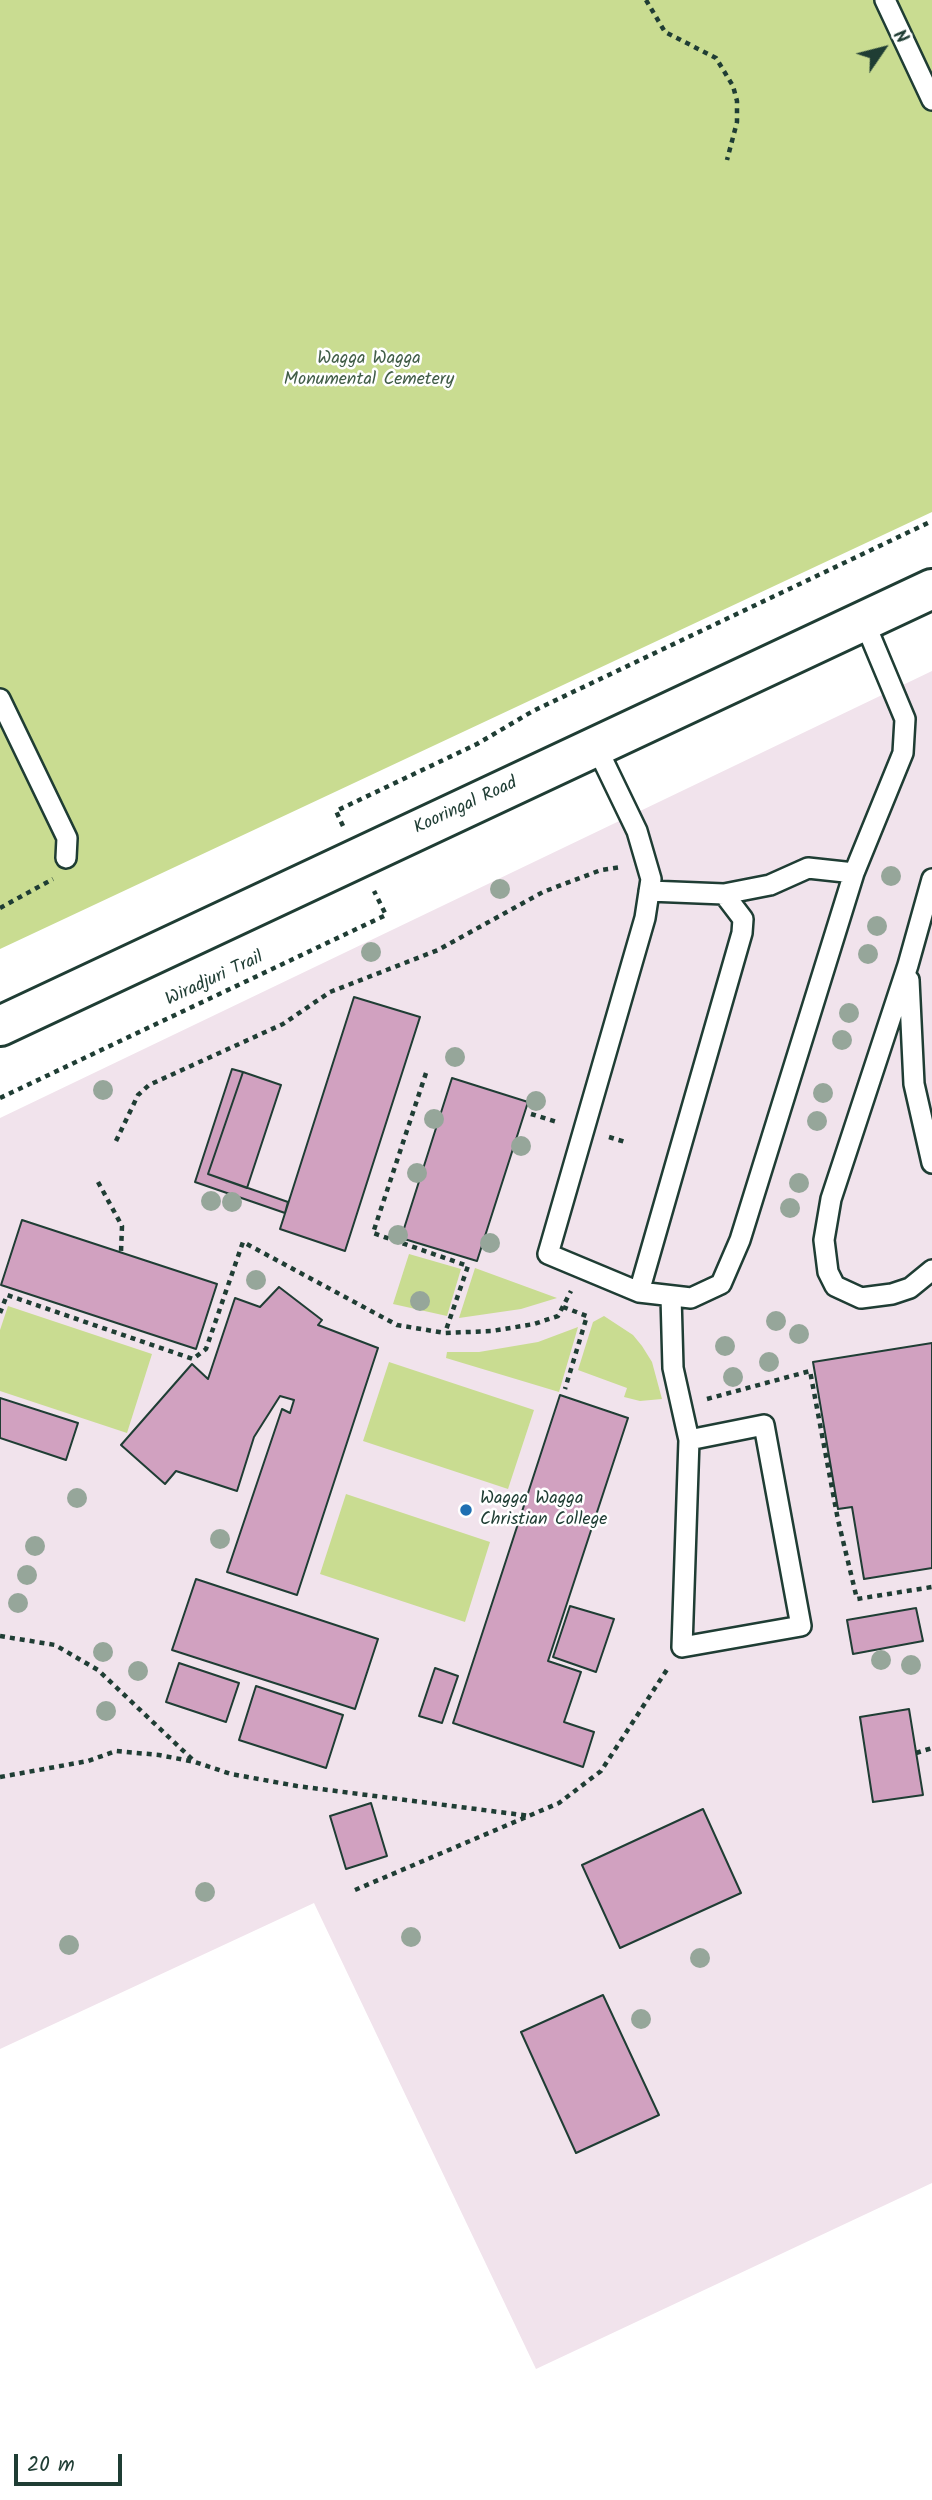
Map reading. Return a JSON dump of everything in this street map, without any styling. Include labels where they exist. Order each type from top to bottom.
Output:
[{"type":"main road","name":"Kooringal Road","points":[[0,1026],[932,589]]},
{"type":"lane","points":[[885,0],[932,100]]},
{"type":"lane","points":[[596,746],[637,831],[651,879],[645,918],[548,1254],[639,1292],[691,1298],[721,1284],[740,1240],[854,873],[903,753],[905,719],[864,621]]},
{"type":"lane","points":[[0,699],[67,838],[66,858]]},
{"type":"lane","points":[[649,891],[724,894],[770,885],[808,868],[854,873]]},
{"type":"lane","points":[[932,879],[908,965],[831,1199],[825,1223],[824,1255],[835,1286],[861,1298],[892,1294],[910,1288],[932,1270]]},
{"type":"lane","points":[[639,1292],[742,933],[743,919],[724,894]]},
{"type":"lane","points":[[908,965],[909,1039],[914,1084],[932,1163]]},
{"type":"lane","points":[[671,1296],[673,1368],[690,1440],[682,1647],[801,1626],[764,1425],[690,1440]]},
{"type":"path","points":[[646,0],[665,32],[704,50],[725,70],[737,101],[737,122],[727,160]]},
{"type":"path","points":[[358,858],[336,811],[477,744],[533,711],[932,522]]},
{"type":"path","points":[[0,908],[37,891],[55,878],[66,858]]},
{"type":"path","name":"Wiradjuri Trail","points":[[0,1098],[386,915],[358,858]]},
{"type":"path","points":[[117,1141],[138,1095],[149,1085],[283,1024],[330,992],[438,950],[543,892],[601,870],[646,862]]},
{"type":"path","points":[[426,1073],[373,1233],[468,1266],[446,1332]]},
{"type":"path","points":[[98,1182],[122,1226],[121,1252]]},
{"type":"path","points":[[0,1312],[7,1294],[193,1359],[206,1349],[243,1242],[397,1325],[446,1332],[492,1332],[534,1324],[558,1316],[582,1269]]},
{"type":"path","points":[[563,1307],[587,1316],[565,1389]]},
{"type":"path","points":[[682,1405],[810,1371],[838,1520],[857,1599],[932,1587]]},
{"type":"path","points":[[0,1636],[55,1645],[98,1670],[195,1762]]},
{"type":"path","points":[[355,1890],[559,1803],[601,1771],[682,1647]]},
{"type":"path","points":[[916,1753],[932,1748]]},
{"type":"path","points":[[0,1777],[88,1761],[116,1751],[195,1762],[231,1774],[297,1786],[530,1816]]},
{"type":"shaded area","name":"Wagga Wagga Christian College","points":[[932,671],[932,2183],[536,2369],[314,1903],[0,2049],[0,1118]]},
{"type":"green space","name":"Wagga Wagga Monumental Cemetery","points":[[0,0],[932,0],[932,512],[0,949]]},
{"type":"green space","points":[[409,1254],[461,1269],[447,1316],[393,1304]]},
{"type":"green space","points":[[475,1268],[557,1298],[521,1309],[459,1318]]},
{"type":"green space","points":[[8,1306],[152,1354],[127,1433],[0,1391],[0,1330]]},
{"type":"green space","points":[[604,1316],[633,1335],[642,1346],[652,1362],[662,1399],[640,1401],[624,1397],[627,1388],[578,1370],[593,1322]]},
{"type":"green space","points":[[578,1327],[559,1392],[446,1358],[447,1352],[479,1352],[538,1342]]},
{"type":"green space","points":[[389,1362],[534,1410],[508,1489],[363,1441]]},
{"type":"green space","points":[[346,1494],[490,1542],[465,1622],[320,1574]]},
{"type":"building","points":[[354,997],[420,1017],[345,1251],[280,1229]]},
{"type":"building","points":[[232,1069],[243,1072],[208,1174],[288,1202],[285,1213],[195,1182]]},
{"type":"building","points":[[243,1072],[281,1085],[247,1188],[208,1174]]},
{"type":"building","points":[[452,1078],[528,1102],[477,1261],[401,1238]]},
{"type":"building","points":[[22,1220],[217,1284],[196,1349],[1,1285]]},
{"type":"building","points":[[279,1287],[322,1320],[318,1325],[378,1348],[297,1595],[227,1572],[282,1409],[290,1413],[294,1400],[280,1396],[254,1437],[237,1491],[176,1471],[165,1484],[121,1445],[192,1364],[208,1379],[235,1298],[260,1307]]},
{"type":"building","points":[[932,1343],[932,1568],[864,1579],[852,1507],[838,1509],[813,1362]]},
{"type":"building","points":[[560,1395],[628,1418],[548,1661],[581,1672],[564,1722],[594,1732],[583,1767],[453,1723]]},
{"type":"building","points":[[0,1398],[78,1423],[66,1460],[0,1438]]},
{"type":"building","points":[[196,1579],[378,1639],[355,1709],[172,1650]]},
{"type":"building","points":[[570,1606],[614,1619],[596,1672],[553,1657]]},
{"type":"building","points":[[916,1608],[923,1641],[853,1654],[847,1620]]},
{"type":"building","points":[[179,1663],[239,1683],[226,1722],[166,1702]]},
{"type":"building","points":[[435,1668],[458,1676],[442,1723],[419,1716]]},
{"type":"building","points":[[256,1686],[343,1715],[326,1768],[239,1740]]},
{"type":"building","points":[[909,1709],[923,1795],[873,1802],[860,1717]]},
{"type":"building","points":[[371,1803],[387,1856],[346,1869],[330,1816]]},
{"type":"building","points":[[703,1809],[741,1893],[620,1948],[582,1865]]},
{"type":"building","points":[[603,1995],[659,2115],[576,2153],[521,2032]]},
{"type":"place","name":"Wagga Wagga Christian College","points":[[466,1510]]}]
